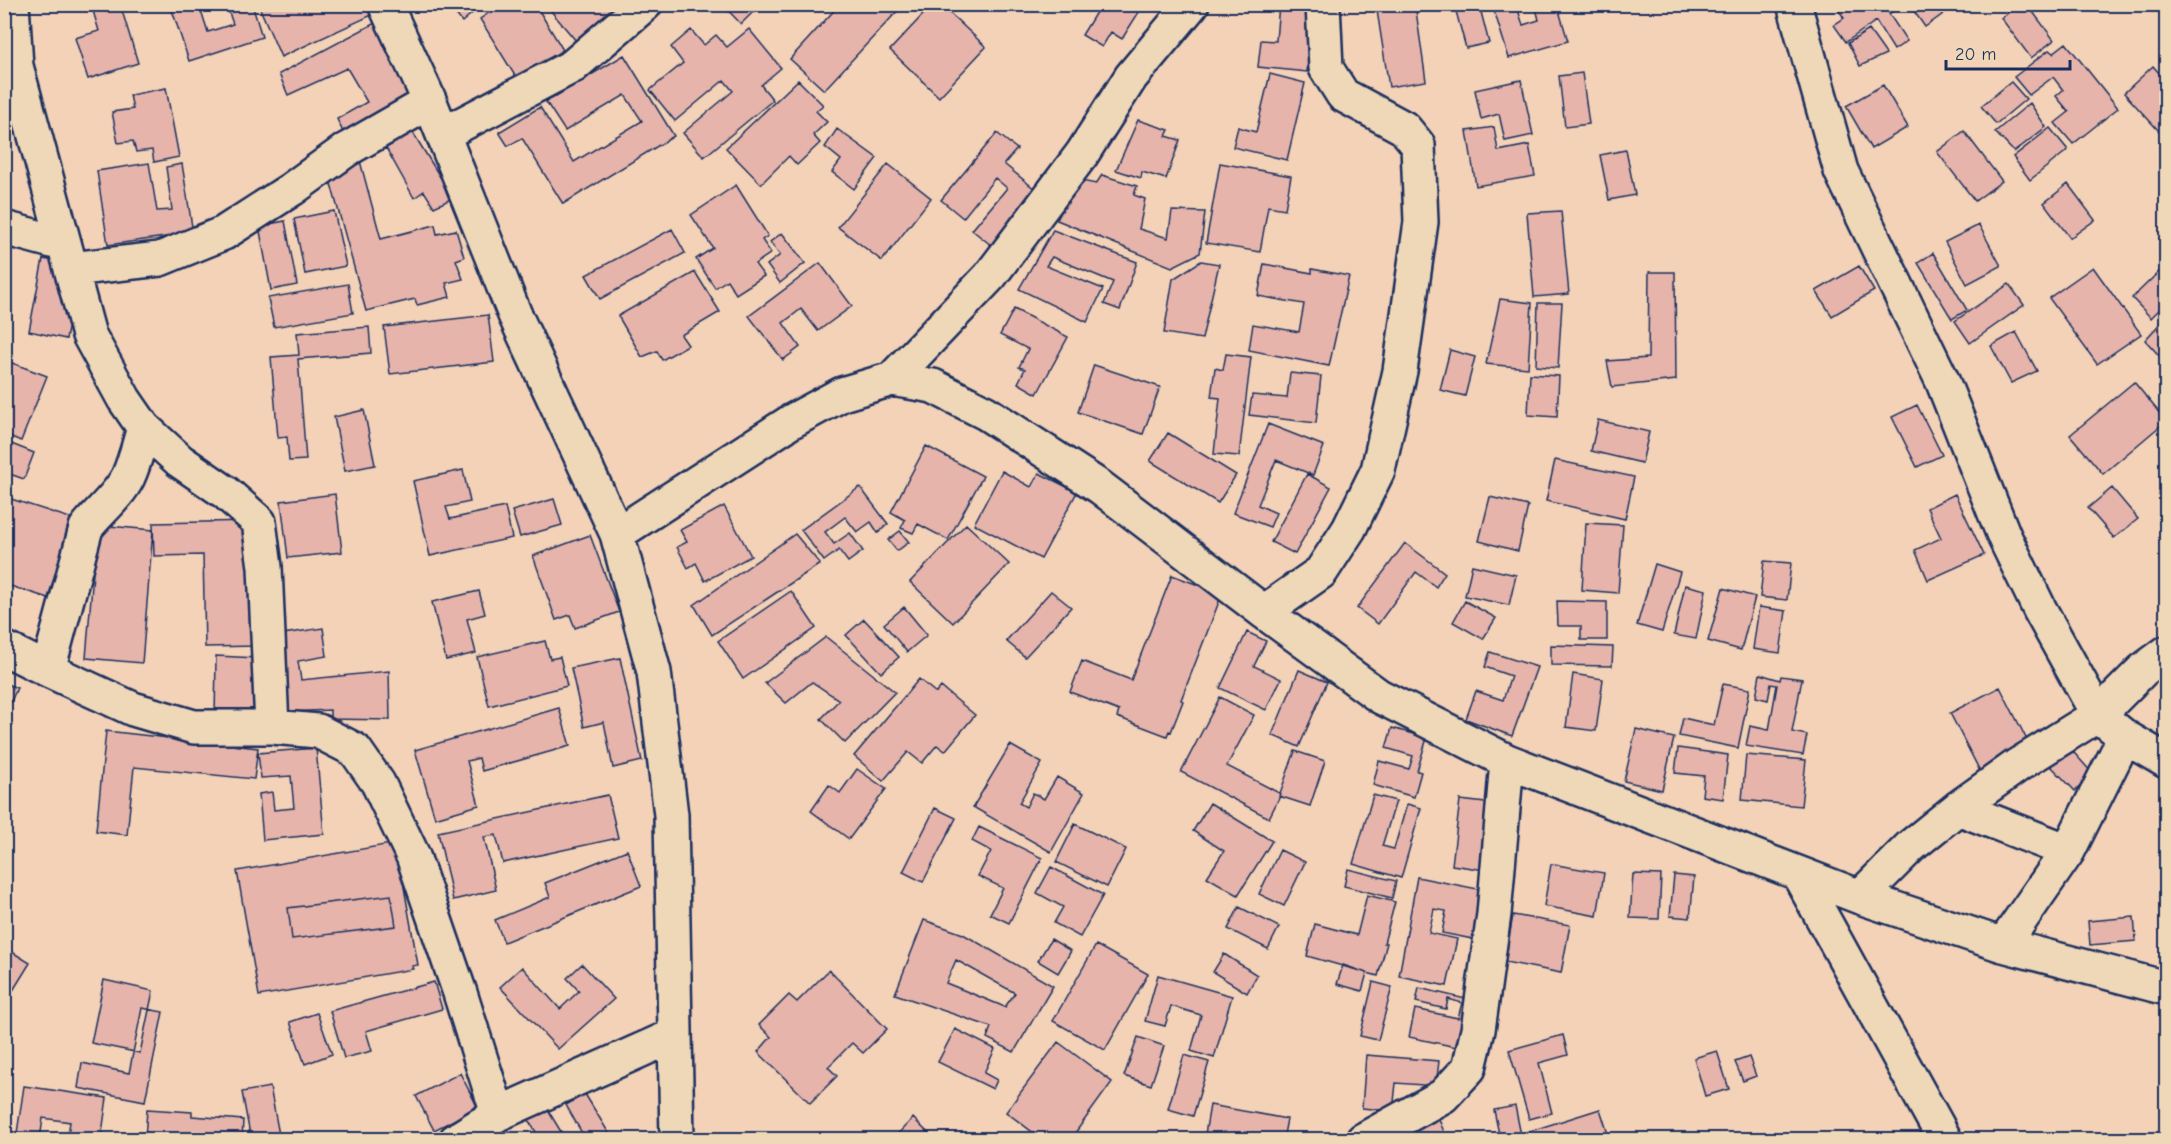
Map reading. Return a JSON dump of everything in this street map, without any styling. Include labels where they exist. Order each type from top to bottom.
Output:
[{"type":"street","points":[[12,4],[16,66],[89,335],[124,399],[144,428],[180,461],[225,492],[259,522],[266,567],[272,727]]},
{"type":"street","points":[[385,4],[430,102],[515,315],[617,534],[654,672],[672,815],[677,1140]]},
{"type":"street","points":[[443,134],[573,66],[645,4]]},
{"type":"street","points":[[892,379],[990,276],[1082,154],[1131,77],[1192,4]]},
{"type":"street","points":[[1264,612],[1321,572],[1349,530],[1378,470],[1400,371],[1421,222],[1418,145],[1404,128],[1343,95],[1326,69],[1323,4]]},
{"type":"street","points":[[1794,4],[1841,171],[1942,380],[2004,536],[2040,610],[2097,715],[2125,737],[2166,761]]},
{"type":"street","points":[[4,228],[67,256],[160,259],[224,233],[292,189],[346,150],[430,102]]},
{"type":"street","points":[[617,534],[792,421],[842,394],[892,379],[933,386],[986,413],[1100,487],[1379,696],[1507,761],[1860,897],[2002,945],[2166,988]]},
{"type":"street","points":[[48,670],[86,528],[97,513],[115,496],[128,477],[144,428]]},
{"type":"street","points":[[4,648],[133,709],[194,727],[272,727],[318,731],[355,750],[378,783],[413,856],[498,1114]]},
{"type":"street","points":[[1860,897],[1911,846],[1958,808],[2018,765],[2097,715],[2143,669],[2166,653]]},
{"type":"street","points":[[2002,945],[2068,851],[2125,737]]},
{"type":"street","points":[[1363,1140],[1443,1096],[1469,1068],[1478,1030],[1494,914],[1507,761]]},
{"type":"street","points":[[1958,808],[2068,851]]},
{"type":"street","points":[[1799,875],[1945,1140]]},
{"type":"street","points":[[456,1140],[498,1114],[675,1035]]},
{"type":"building","points":[[91,4],[120,4],[138,63],[88,79],[75,38],[99,31]]},
{"type":"building","points":[[135,4],[156,4],[137,11]]},
{"type":"building","points":[[170,4],[199,4],[208,32],[233,24],[226,4],[252,4],[262,37],[189,61]]},
{"type":"building","points":[[258,4],[367,4],[372,15],[281,57]]},
{"type":"building","points":[[448,4],[483,4],[462,22]]},
{"type":"building","points":[[502,4],[535,4],[563,50],[517,79],[480,19]]},
{"type":"building","points":[[545,4],[586,4],[589,8],[594,4],[632,4],[577,42]]},
{"type":"building","points":[[722,4],[761,4],[741,24]]},
{"type":"building","points":[[840,4],[852,4],[855,7],[858,4],[904,4],[824,90],[790,59]]},
{"type":"building","points":[[933,4],[940,4],[986,47],[939,97],[890,50]]},
{"type":"building","points":[[1101,4],[1144,4],[1122,39],[1111,32],[1102,47],[1082,35]]},
{"type":"building","points":[[1279,4],[1313,4],[1307,72],[1258,67],[1261,40],[1276,41]]},
{"type":"building","points":[[1376,4],[1415,4],[1426,81],[1389,87]]},
{"type":"building","points":[[1454,4],[1479,4],[1489,43],[1466,48]]},
{"type":"building","points":[[1492,4],[1525,4],[1517,7],[1523,25],[1539,20],[1535,4],[1557,4],[1568,41],[1509,58]]},
{"type":"building","points":[[1835,4],[1903,4],[1889,14],[1907,41],[1894,50],[1876,21],[1846,42],[1834,25],[1844,18]]},
{"type":"building","points":[[1909,4],[1957,4],[1925,27]]},
{"type":"building","points":[[2020,4],[2027,4],[2054,40],[2031,58],[2001,18]]},
{"type":"building","points":[[375,23],[417,104],[348,143],[337,119],[367,102],[347,68],[288,95],[279,74]]},
{"type":"building","points":[[749,29],[781,68],[761,85],[773,100],[704,157],[683,133],[733,91],[724,80],[675,121],[650,90],[683,63],[671,47],[691,30],[704,45],[716,35],[727,47]]},
{"type":"building","points":[[1869,30],[1886,54],[1860,66],[1848,43]]},
{"type":"building","points":[[2066,43],[2118,108],[2073,144],[2055,123],[2069,112],[2056,96],[2063,90],[2053,77],[2029,95],[2014,77],[2049,50],[2053,53]]},
{"type":"building","points":[[624,55],[674,136],[563,204],[522,138],[508,146],[499,132],[540,107],[574,162],[642,121],[625,95],[565,131],[546,102]]},
{"type":"building","points":[[2153,66],[2166,81],[2166,125],[2159,131],[2124,93]]},
{"type":"building","points":[[1582,73],[1589,124],[1565,127],[1559,76]]},
{"type":"building","points":[[1270,74],[1305,83],[1287,160],[1233,147],[1238,127],[1256,132]]},
{"type":"building","points":[[4,79],[8,79],[6,143],[4,143]]},
{"type":"building","points":[[798,80],[823,105],[816,111],[827,122],[813,135],[820,143],[797,165],[789,156],[761,184],[726,148]]},
{"type":"building","points":[[1521,80],[1533,135],[1505,141],[1499,114],[1481,119],[1475,90]]},
{"type":"building","points":[[2011,82],[2026,99],[1996,124],[1981,106]]},
{"type":"building","points":[[1883,85],[1908,127],[1871,149],[1846,106]]},
{"type":"building","points":[[166,88],[179,157],[154,162],[152,150],[136,152],[133,141],[118,143],[112,112],[133,109],[130,95]]},
{"type":"building","points":[[2030,103],[2046,127],[2014,152],[1995,132]]},
{"type":"building","points":[[404,118],[453,198],[434,207],[424,191],[414,198],[386,148],[360,161],[381,239],[435,225],[437,234],[456,230],[464,257],[456,260],[463,279],[446,283],[450,297],[417,305],[415,299],[366,311],[327,169]]},
{"type":"building","points":[[1138,120],[1169,130],[1166,136],[1180,140],[1166,179],[1142,172],[1141,178],[1116,170]]},
{"type":"building","points":[[1494,127],[1498,151],[1529,145],[1535,176],[1476,186],[1467,131]]},
{"type":"building","points":[[2050,128],[2068,150],[2030,180],[2013,157]]},
{"type":"building","points":[[837,129],[877,158],[854,189],[832,172],[841,160],[825,147]]},
{"type":"building","points":[[1964,131],[2002,181],[1975,201],[1937,152]]},
{"type":"building","points":[[997,133],[1017,149],[1004,164],[1041,194],[996,249],[972,230],[1007,188],[995,178],[963,218],[941,200]]},
{"type":"building","points":[[1626,150],[1635,195],[1609,200],[1600,155]]},
{"type":"building","points":[[149,163],[157,211],[172,210],[166,167],[182,164],[193,233],[108,245],[97,171]]},
{"type":"building","points":[[1220,163],[1291,176],[1285,209],[1268,206],[1260,252],[1206,243]]},
{"type":"building","points":[[888,164],[931,198],[882,261],[838,227]]},
{"type":"building","points":[[1102,175],[1137,186],[1134,195],[1145,199],[1139,229],[1168,238],[1172,211],[1205,212],[1200,253],[1172,267],[1057,220],[1077,180],[1096,184]]},
{"type":"building","points":[[2068,184],[2095,220],[2070,238],[2044,203]]},
{"type":"building","points":[[736,185],[768,236],[762,240],[771,253],[755,264],[764,276],[736,294],[727,280],[715,288],[696,259],[713,248],[691,215]]},
{"type":"building","points":[[334,211],[346,266],[305,274],[294,219]]},
{"type":"building","points":[[1561,211],[1569,294],[1534,297],[1527,213]]},
{"type":"building","points":[[285,221],[297,285],[271,290],[259,226]]},
{"type":"building","points":[[1979,225],[2001,266],[1967,284],[1945,242]]},
{"type":"building","points":[[672,229],[685,253],[600,299],[586,275]]},
{"type":"building","points":[[1053,230],[1137,262],[1120,310],[1104,304],[1113,282],[1052,257],[1046,266],[1103,289],[1087,322],[1019,289]]},
{"type":"building","points":[[782,233],[805,263],[780,283],[767,265],[780,255],[770,242]]},
{"type":"building","points":[[4,240],[14,242],[4,283]]},
{"type":"building","points":[[1933,253],[1967,310],[1952,319],[1918,263]]},
{"type":"building","points":[[43,259],[81,266],[66,339],[29,331]]},
{"type":"building","points":[[1201,261],[1219,264],[1202,339],[1164,333],[1173,279]]},
{"type":"building","points":[[820,263],[852,306],[818,331],[801,309],[783,323],[800,347],[783,360],[749,316]]},
{"type":"building","points":[[1264,264],[1312,273],[1312,269],[1349,276],[1329,366],[1249,350],[1253,324],[1299,332],[1304,304],[1258,296]]},
{"type":"building","points":[[2166,265],[2166,303],[2151,318],[2132,298]]},
{"type":"building","points":[[1859,266],[1874,291],[1832,316],[1816,291]]},
{"type":"building","points":[[2093,267],[2141,334],[2097,364],[2049,298]]},
{"type":"building","points":[[695,272],[720,312],[681,335],[688,345],[662,360],[657,351],[642,357],[618,316]]},
{"type":"building","points":[[1649,272],[1675,272],[1676,380],[1612,387],[1607,361],[1648,358]]},
{"type":"building","points":[[348,284],[353,313],[274,327],[268,298]]},
{"type":"building","points":[[2009,284],[2024,305],[1970,343],[1955,321]]},
{"type":"building","points":[[1500,299],[1532,303],[1528,368],[1486,364]]},
{"type":"building","points":[[1538,303],[1562,303],[1558,368],[1536,366]]},
{"type":"building","points":[[1014,309],[1068,337],[1037,394],[1018,383],[1025,369],[1019,367],[1028,349],[1000,335]]},
{"type":"building","points":[[488,315],[494,362],[390,374],[384,327]]},
{"type":"building","points":[[2166,317],[2166,363],[2145,340]]},
{"type":"building","points":[[369,327],[371,353],[298,359],[306,460],[289,461],[287,437],[278,438],[271,357],[299,355],[297,333]]},
{"type":"building","points":[[2016,332],[2037,371],[2011,383],[1991,346]]},
{"type":"building","points":[[1450,350],[1475,357],[1465,396],[1440,390]]},
{"type":"building","points":[[1226,354],[1251,357],[1239,456],[1214,454],[1220,398],[1211,397],[1215,368],[1223,370]]},
{"type":"building","points":[[4,360],[47,376],[21,441],[4,434]]},
{"type":"building","points":[[1094,365],[1160,387],[1143,434],[1078,412]]},
{"type":"building","points":[[1290,373],[1321,376],[1316,423],[1249,415],[1252,395],[1287,398]]},
{"type":"building","points":[[1530,374],[1559,376],[1557,417],[1528,415]]},
{"type":"building","points":[[2134,382],[2166,421],[2103,474],[2070,435]]},
{"type":"building","points":[[1917,405],[1942,455],[1917,467],[1892,417]]},
{"type":"building","points":[[364,410],[375,465],[345,471],[334,417]]},
{"type":"building","points":[[1598,420],[1649,432],[1642,463],[1591,451]]},
{"type":"building","points":[[1268,424],[1324,446],[1313,475],[1276,460],[1258,505],[1276,513],[1270,527],[1233,513]]},
{"type":"building","points":[[1168,433],[1236,475],[1218,503],[1150,461]]},
{"type":"building","points":[[4,441],[34,453],[24,479],[4,472]]},
{"type":"building","points":[[926,446],[983,476],[948,540],[918,524],[913,533],[901,528],[905,520],[891,512]]},
{"type":"building","points":[[1555,460],[1634,477],[1625,519],[1546,501]]},
{"type":"building","points":[[463,470],[470,502],[446,507],[450,519],[505,507],[512,538],[430,556],[413,481]]},
{"type":"building","points":[[1002,471],[1031,487],[1039,473],[1077,492],[1041,559],[974,524]]},
{"type":"building","points":[[1307,474],[1331,487],[1295,554],[1271,542]]},
{"type":"building","points":[[860,487],[888,524],[878,533],[871,522],[857,532],[845,517],[825,532],[834,544],[850,533],[863,551],[848,562],[839,550],[824,561],[801,530]]},
{"type":"building","points":[[2112,488],[2138,519],[2114,538],[2088,508]]},
{"type":"building","points":[[335,494],[342,552],[288,558],[281,501]]},
{"type":"building","points":[[1955,494],[1984,555],[1928,580],[1915,550],[1941,538],[1927,508]]},
{"type":"building","points":[[5,497],[73,519],[48,598],[4,584]]},
{"type":"building","points":[[1490,497],[1528,506],[1518,551],[1479,541]]},
{"type":"building","points":[[554,499],[562,525],[520,537],[512,511]]},
{"type":"building","points":[[724,506],[751,556],[705,581],[696,563],[688,568],[677,547],[687,542],[680,530]]},
{"type":"building","points":[[254,521],[257,646],[205,647],[203,555],[154,556],[153,523]]},
{"type":"building","points":[[1586,523],[1623,525],[1618,593],[1582,590]]},
{"type":"building","points":[[966,524],[1009,564],[953,623],[910,582]]},
{"type":"building","points":[[97,525],[153,530],[142,663],[86,658]]},
{"type":"building","points":[[900,531],[909,542],[897,551],[888,540]]},
{"type":"building","points":[[795,534],[820,564],[712,635],[694,605]]},
{"type":"building","points":[[590,535],[619,612],[575,628],[570,615],[556,620],[533,556]]},
{"type":"building","points":[[1405,543],[1445,573],[1436,587],[1416,572],[1378,624],[1357,608]]},
{"type":"building","points":[[1764,561],[1791,563],[1787,600],[1760,597]]},
{"type":"building","points":[[1655,564],[1680,572],[1662,632],[1637,625]]},
{"type":"building","points":[[1472,565],[1516,575],[1509,605],[1465,596]]},
{"type":"building","points":[[1172,575],[1222,594],[1171,732],[1169,731],[1167,736],[1117,717],[1119,711],[1070,692],[1082,661],[1131,680]]},
{"type":"building","points":[[1685,585],[1706,590],[1696,639],[1674,635]]},
{"type":"building","points":[[1723,588],[1755,597],[1741,650],[1708,641]]},
{"type":"building","points":[[479,591],[485,614],[467,619],[476,653],[446,660],[432,602]]},
{"type":"building","points":[[791,591],[816,628],[743,679],[718,641]]},
{"type":"building","points":[[1051,591],[1071,607],[1025,657],[1006,641]]},
{"type":"building","points":[[1465,601],[1496,618],[1483,639],[1453,622]]},
{"type":"building","points":[[1557,601],[1607,602],[1607,640],[1581,640],[1581,626],[1558,626]]},
{"type":"building","points":[[904,607],[927,635],[907,652],[884,624]]},
{"type":"building","points":[[1759,607],[1786,611],[1780,653],[1753,649]]},
{"type":"building","points":[[864,619],[899,657],[881,673],[846,635]]},
{"type":"building","points":[[323,628],[327,656],[298,661],[301,680],[389,671],[390,720],[330,719],[330,710],[287,712],[283,634]]},
{"type":"building","points":[[1247,632],[1266,641],[1254,666],[1281,679],[1266,710],[1220,688]]},
{"type":"building","points":[[826,637],[895,692],[845,743],[821,719],[839,700],[812,682],[786,703],[765,683]]},
{"type":"building","points":[[545,641],[550,659],[560,657],[567,686],[489,706],[477,657]]},
{"type":"building","points":[[1551,645],[1613,647],[1612,666],[1551,665]]},
{"type":"building","points":[[1490,652],[1537,667],[1512,736],[1466,719],[1476,691],[1503,700],[1511,676],[1485,667]]},
{"type":"building","points":[[216,656],[258,658],[259,721],[215,720]]},
{"type":"building","points":[[620,658],[642,761],[613,768],[604,722],[584,727],[571,668]]},
{"type":"building","points":[[1299,670],[1327,682],[1299,747],[1272,735]]},
{"type":"building","points":[[1573,674],[1603,679],[1596,731],[1566,727]]},
{"type":"building","points":[[1760,674],[1780,680],[1781,676],[1802,679],[1792,732],[1807,735],[1803,755],[1746,746],[1750,726],[1769,730],[1777,685],[1771,684],[1768,700],[1756,697]]},
{"type":"building","points":[[919,679],[936,693],[941,687],[975,715],[945,751],[937,745],[922,763],[908,752],[883,781],[854,756]]},
{"type":"building","points":[[4,683],[17,688],[4,717]]},
{"type":"building","points":[[1723,684],[1750,689],[1738,748],[1679,736],[1683,718],[1714,725]]},
{"type":"building","points":[[2000,687],[2032,750],[1982,775],[1950,713]]},
{"type":"building","points":[[1220,697],[1254,715],[1227,766],[1281,794],[1269,818],[1181,772]]},
{"type":"building","points":[[559,708],[570,746],[482,771],[479,758],[467,761],[479,805],[435,818],[415,750]]},
{"type":"building","points":[[1392,728],[1427,738],[1417,771],[1421,772],[1414,797],[1373,785],[1379,761],[1409,769],[1413,756],[1386,748]]},
{"type":"building","points":[[1636,729],[1674,738],[1662,790],[1624,781]]},
{"type":"building","points":[[106,731],[258,748],[254,779],[134,767],[127,835],[96,831]]},
{"type":"building","points":[[1010,745],[1042,763],[1019,803],[1026,807],[1033,793],[1044,799],[1057,777],[1084,793],[1051,852],[973,807]]},
{"type":"building","points":[[2068,746],[2093,774],[2075,791],[2049,764]]},
{"type":"building","points":[[316,748],[324,834],[263,840],[259,794],[272,792],[274,810],[294,808],[291,776],[261,778],[258,753]]},
{"type":"building","points":[[1678,748],[1728,755],[1723,799],[1702,796],[1704,776],[1675,773]]},
{"type":"building","points":[[1295,751],[1325,761],[1310,806],[1279,796]]},
{"type":"building","points":[[1746,755],[1806,760],[1801,806],[1742,800]]},
{"type":"building","points":[[857,769],[886,789],[849,839],[811,811],[829,785],[840,793]]},
{"type":"building","points":[[608,795],[618,838],[503,863],[496,835],[484,837],[496,890],[453,900],[438,832]]},
{"type":"building","points":[[1373,795],[1396,801],[1382,846],[1394,849],[1407,804],[1421,808],[1401,878],[1353,864]]},
{"type":"building","points":[[1460,800],[1494,804],[1485,870],[1452,865]]},
{"type":"building","points":[[1210,803],[1272,841],[1238,895],[1207,877],[1224,851],[1193,831]]},
{"type":"building","points":[[935,808],[956,818],[923,882],[903,872]]},
{"type":"building","points":[[1075,824],[1126,849],[1107,887],[1056,862]]},
{"type":"building","points":[[979,827],[1042,858],[1009,923],[990,914],[1003,888],[978,876],[991,851],[972,841]]},
{"type":"building","points":[[396,843],[418,965],[412,966],[413,969],[259,996],[237,871]],"holes":[[[391,895],[396,926],[292,939],[288,908]]]},
{"type":"building","points":[[627,850],[641,886],[504,942],[495,920],[550,897],[545,883]]},
{"type":"building","points":[[1280,850],[1305,862],[1284,906],[1259,894]]},
{"type":"building","points":[[1551,864],[1604,873],[1597,916],[1544,906]]},
{"type":"building","points":[[1051,867],[1103,895],[1080,937],[1054,923],[1063,907],[1037,893]]},
{"type":"building","points":[[1348,869],[1396,881],[1392,898],[1344,886]]},
{"type":"building","points":[[1633,874],[1661,875],[1659,919],[1630,918]]},
{"type":"building","points":[[1674,875],[1694,877],[1690,918],[1670,916]]},
{"type":"building","points":[[1417,877],[1483,890],[1473,939],[1442,933],[1446,911],[1434,909],[1429,933],[1457,939],[1447,986],[1399,976]]},
{"type":"building","points":[[391,895],[396,926],[292,939],[288,908]]},
{"type":"building","points":[[1367,895],[1395,902],[1378,976],[1307,956],[1315,924],[1357,935]]},
{"type":"building","points":[[1239,907],[1279,927],[1268,949],[1228,929]]},
{"type":"building","points":[[1513,915],[1570,925],[1561,973],[1505,962]]},
{"type":"building","points":[[2134,917],[2136,941],[2090,945],[2088,921]]},
{"type":"building","points":[[924,920],[963,934],[1053,986],[1014,1052],[987,1038],[991,1027],[895,994]],"holes":[[[956,960],[1015,993],[1005,1007],[946,983]]]},
{"type":"building","points":[[1051,939],[1071,951],[1058,973],[1038,961]]},
{"type":"building","points":[[1096,945],[1148,974],[1105,1050],[1053,1021]]},
{"type":"building","points":[[4,947],[30,963],[4,1005]]},
{"type":"building","points":[[1224,954],[1257,975],[1247,993],[1213,972]]},
{"type":"building","points":[[582,964],[614,999],[558,1049],[500,987],[522,967],[560,1009],[579,991],[567,978]]},
{"type":"building","points":[[1343,965],[1367,973],[1362,991],[1337,984]]},
{"type":"building","points":[[829,970],[887,1029],[863,1053],[852,1043],[828,1067],[837,1076],[810,1103],[758,1052],[771,1037],[759,1025],[789,995],[797,1002]]},
{"type":"building","points":[[1158,975],[1232,996],[1214,1058],[1191,1051],[1201,1015],[1171,1006],[1165,1026],[1145,1021]]},
{"type":"building","points":[[104,980],[153,991],[140,1053],[91,1043]]},
{"type":"building","points":[[434,982],[442,1009],[366,1031],[372,1051],[344,1058],[330,1011]]},
{"type":"building","points":[[1373,982],[1392,987],[1378,1040],[1360,1036]]},
{"type":"building","points":[[1419,988],[1470,1000],[1466,1049],[1409,1037],[1415,1009],[1458,1018],[1462,1003],[1448,999],[1446,1009],[1416,1002]]},
{"type":"building","points":[[142,1008],[163,1012],[145,1101],[78,1088],[82,1063],[129,1073]]},
{"type":"building","points":[[317,1013],[332,1054],[305,1064],[290,1022]]},
{"type":"building","points":[[955,1029],[995,1049],[984,1073],[997,1080],[993,1089],[938,1062]]},
{"type":"building","points":[[1563,1035],[1568,1055],[1539,1063],[1552,1113],[1529,1119],[1509,1050]]},
{"type":"building","points":[[1138,1037],[1164,1046],[1151,1085],[1124,1076]]},
{"type":"building","points":[[1058,1042],[1112,1082],[1070,1140],[1043,1140],[1006,1112]]},
{"type":"building","points":[[1717,1051],[1729,1089],[1705,1096],[1694,1058]]},
{"type":"building","points":[[1184,1055],[1209,1062],[1193,1116],[1168,1109]]},
{"type":"building","points":[[1366,1055],[1439,1061],[1436,1086],[1396,1083],[1393,1111],[1362,1108]]},
{"type":"building","points":[[1749,1057],[1756,1076],[1743,1081],[1735,1062]]},
{"type":"building","points":[[460,1073],[478,1108],[434,1130],[416,1096]]},
{"type":"building","points":[[24,1086],[107,1098],[101,1140],[67,1140],[70,1122],[43,1118],[40,1140],[16,1140]]},
{"type":"building","points":[[270,1087],[280,1140],[251,1140],[242,1092]]},
{"type":"building","points":[[585,1094],[613,1140],[586,1140],[566,1105]]},
{"type":"building","points":[[1210,1105],[1287,1119],[1283,1140],[1257,1140],[1227,1135],[1226,1140],[1204,1140]]},
{"type":"building","points":[[1515,1106],[1522,1140],[1498,1140],[1500,1139],[1494,1110]]},
{"type":"building","points":[[546,1107],[566,1140],[541,1140],[527,1118]]},
{"type":"building","points":[[147,1109],[192,1112],[192,1116],[243,1120],[242,1140],[145,1140]]},
{"type":"building","points":[[1600,1109],[1610,1140],[1529,1140],[1527,1132]]},
{"type":"building","points":[[913,1118],[935,1140],[892,1140]]},
{"type":"building","points":[[1439,1119],[1447,1140],[1384,1140],[1411,1129]]},
{"type":"building","points":[[4,1133],[24,1139],[24,1140],[4,1140]]}]
